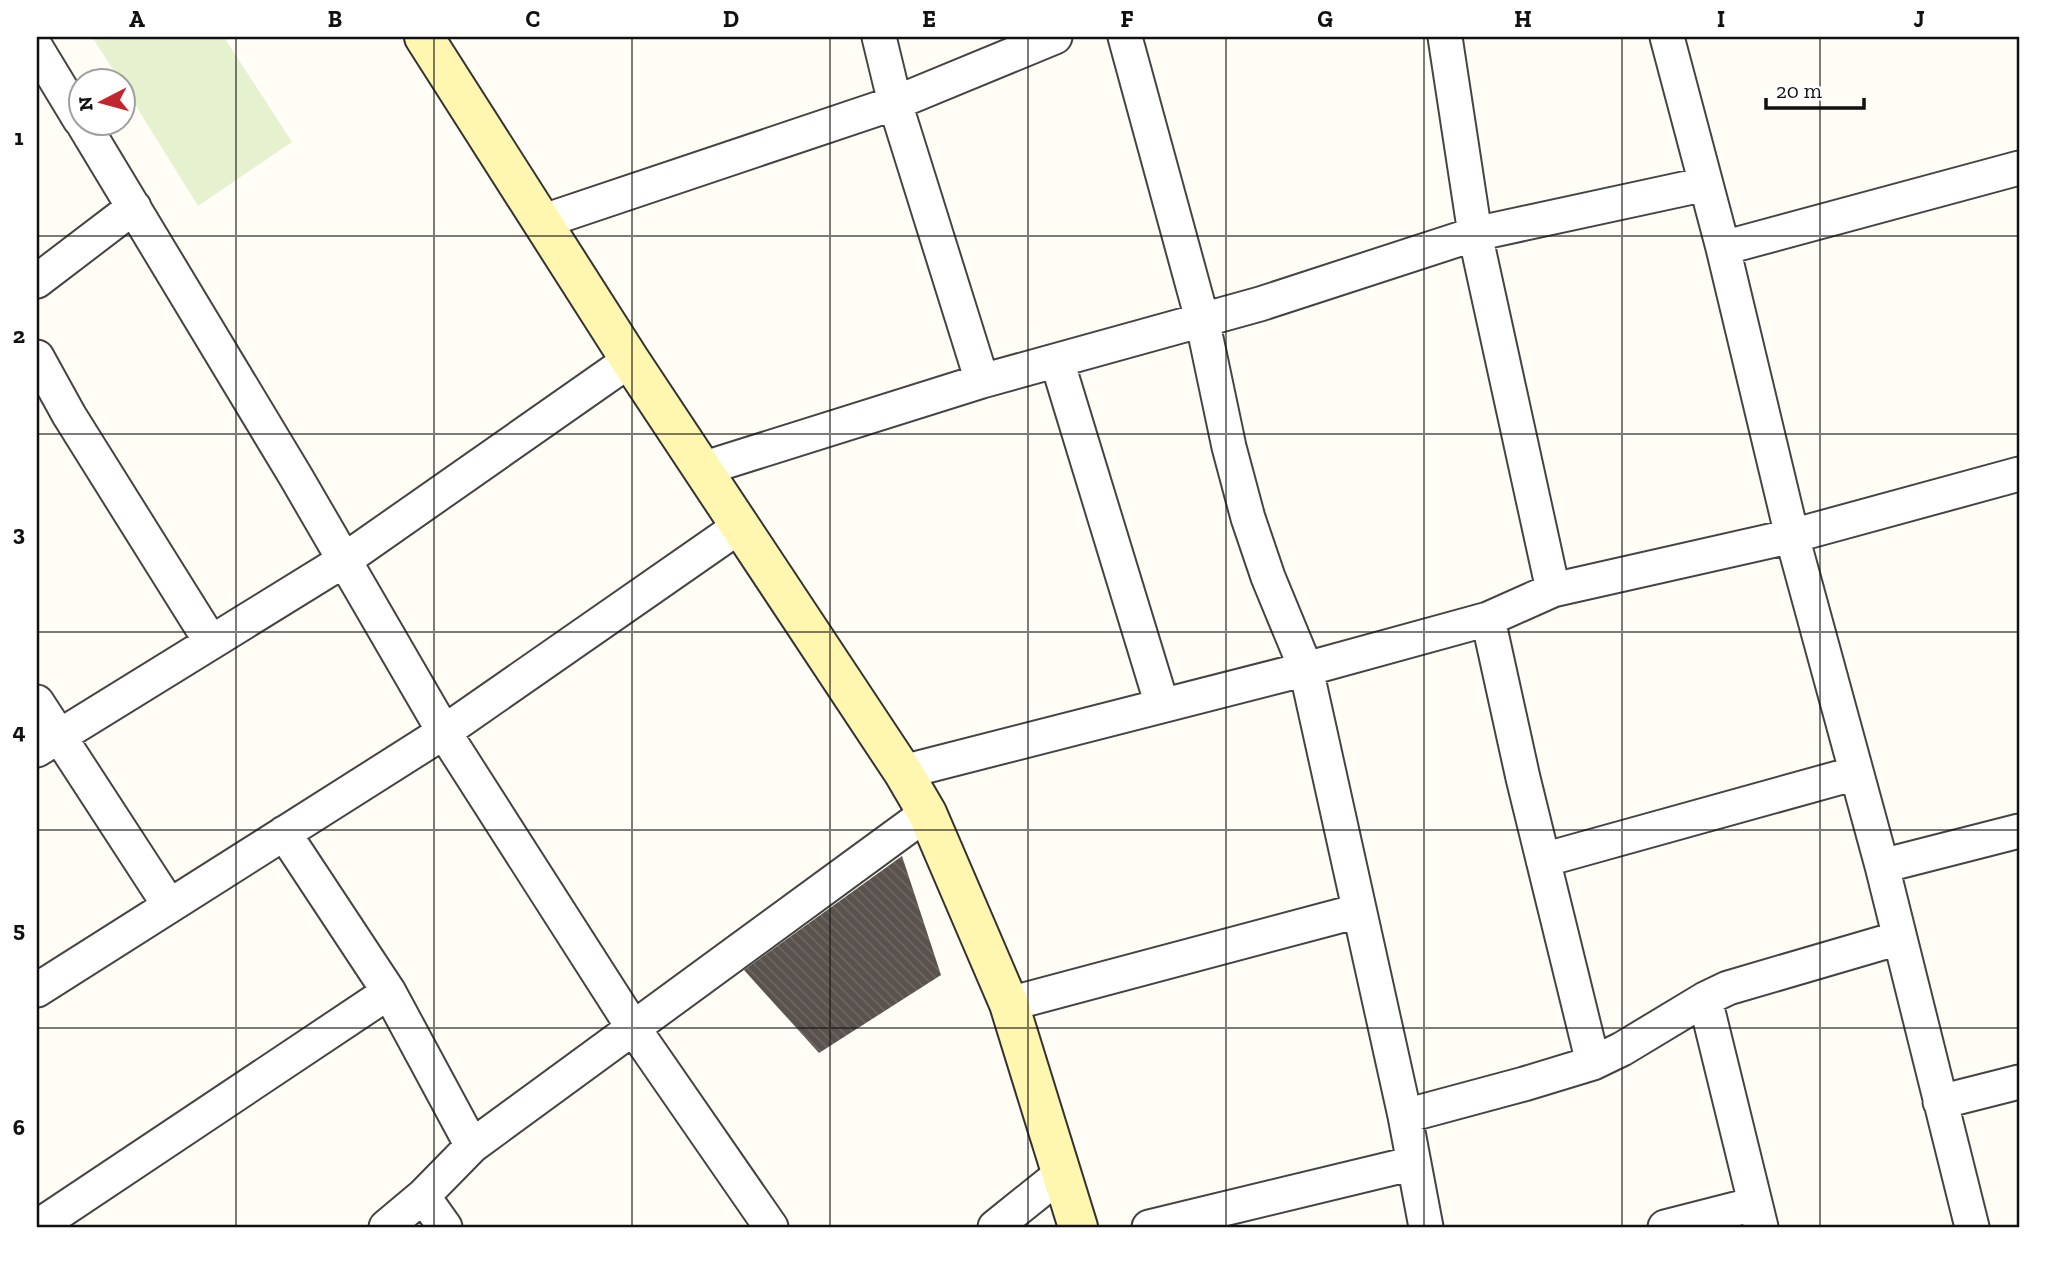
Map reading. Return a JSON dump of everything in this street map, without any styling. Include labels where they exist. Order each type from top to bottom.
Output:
[{"type":"street","points":[[424,37],[630,360],[928,813],[1009,1004],[1078,1227]]},
{"type":"street","points":[[878,37],[895,103],[982,381]]},
{"type":"street","points":[[541,222],[895,103],[1055,37]]},
{"type":"street","points":[[1125,37],[1202,319],[1228,447],[1248,518],[1268,577],[1306,669],[1405,1116],[1426,1227]]},
{"type":"street","points":[[1445,37],[1475,234],[1553,590]]},
{"type":"street","points":[[1667,37],[1723,248],[1792,536],[1882,866],[1972,1227]]},
{"type":"street","points":[[37,49],[66,96]]},
{"type":"street","points":[[90,136],[296,477],[444,732],[634,1029],[771,1227]]},
{"type":"street","points":[[1723,248],[2019,167]]},
{"type":"street","points":[[702,469],[982,381],[1260,304],[1475,234],[1706,184]]},
{"type":"street","points":[[37,281],[134,207]]},
{"type":"street","points":[[37,357],[69,415],[211,642]]},
{"type":"street","points":[[48,743],[343,561],[630,360]]},
{"type":"street","points":[[1057,361],[1162,705]]},
{"type":"street","points":[[903,772],[1306,669],[1488,619],[1553,590],[1792,536],[2019,474]]},
{"type":"street","points":[[37,990],[444,732],[740,526]]},
{"type":"street","points":[[1488,619],[1592,1063]]},
{"type":"street","points":[[37,702],[48,743],[169,905]]},
{"type":"street","points":[[1543,860],[1856,774]]},
{"type":"street","points":[[386,1227],[423,1196],[472,1146],[928,813]]},
{"type":"street","points":[[1882,866],[2019,831]]},
{"type":"street","points":[[284,833],[389,992],[472,1146]]},
{"type":"street","points":[[1009,1004],[1358,911]]},
{"type":"street","points":[[1405,1116],[1592,1063],[1622,1049],[1704,999],[1753,980],[1899,938]]},
{"type":"street","points":[[37,1227],[389,992]]},
{"type":"street","points":[[1665,1227],[1758,1216],[1704,999]]},
{"type":"street","points":[[1940,1102],[2019,1082]]},
{"type":"street","points":[[1150,1227],[1413,1163]]},
{"type":"street","points":[[995,1227],[1062,1174]]},
{"type":"street","points":[[423,1196],[445,1227]]},
{"type":"green space","points":[[92,37],[224,37],[292,142],[198,206],[136,106],[136,66],[111,66]]},
{"type":"building","points":[[902,856],[941,975],[819,1053],[744,970]]}]
